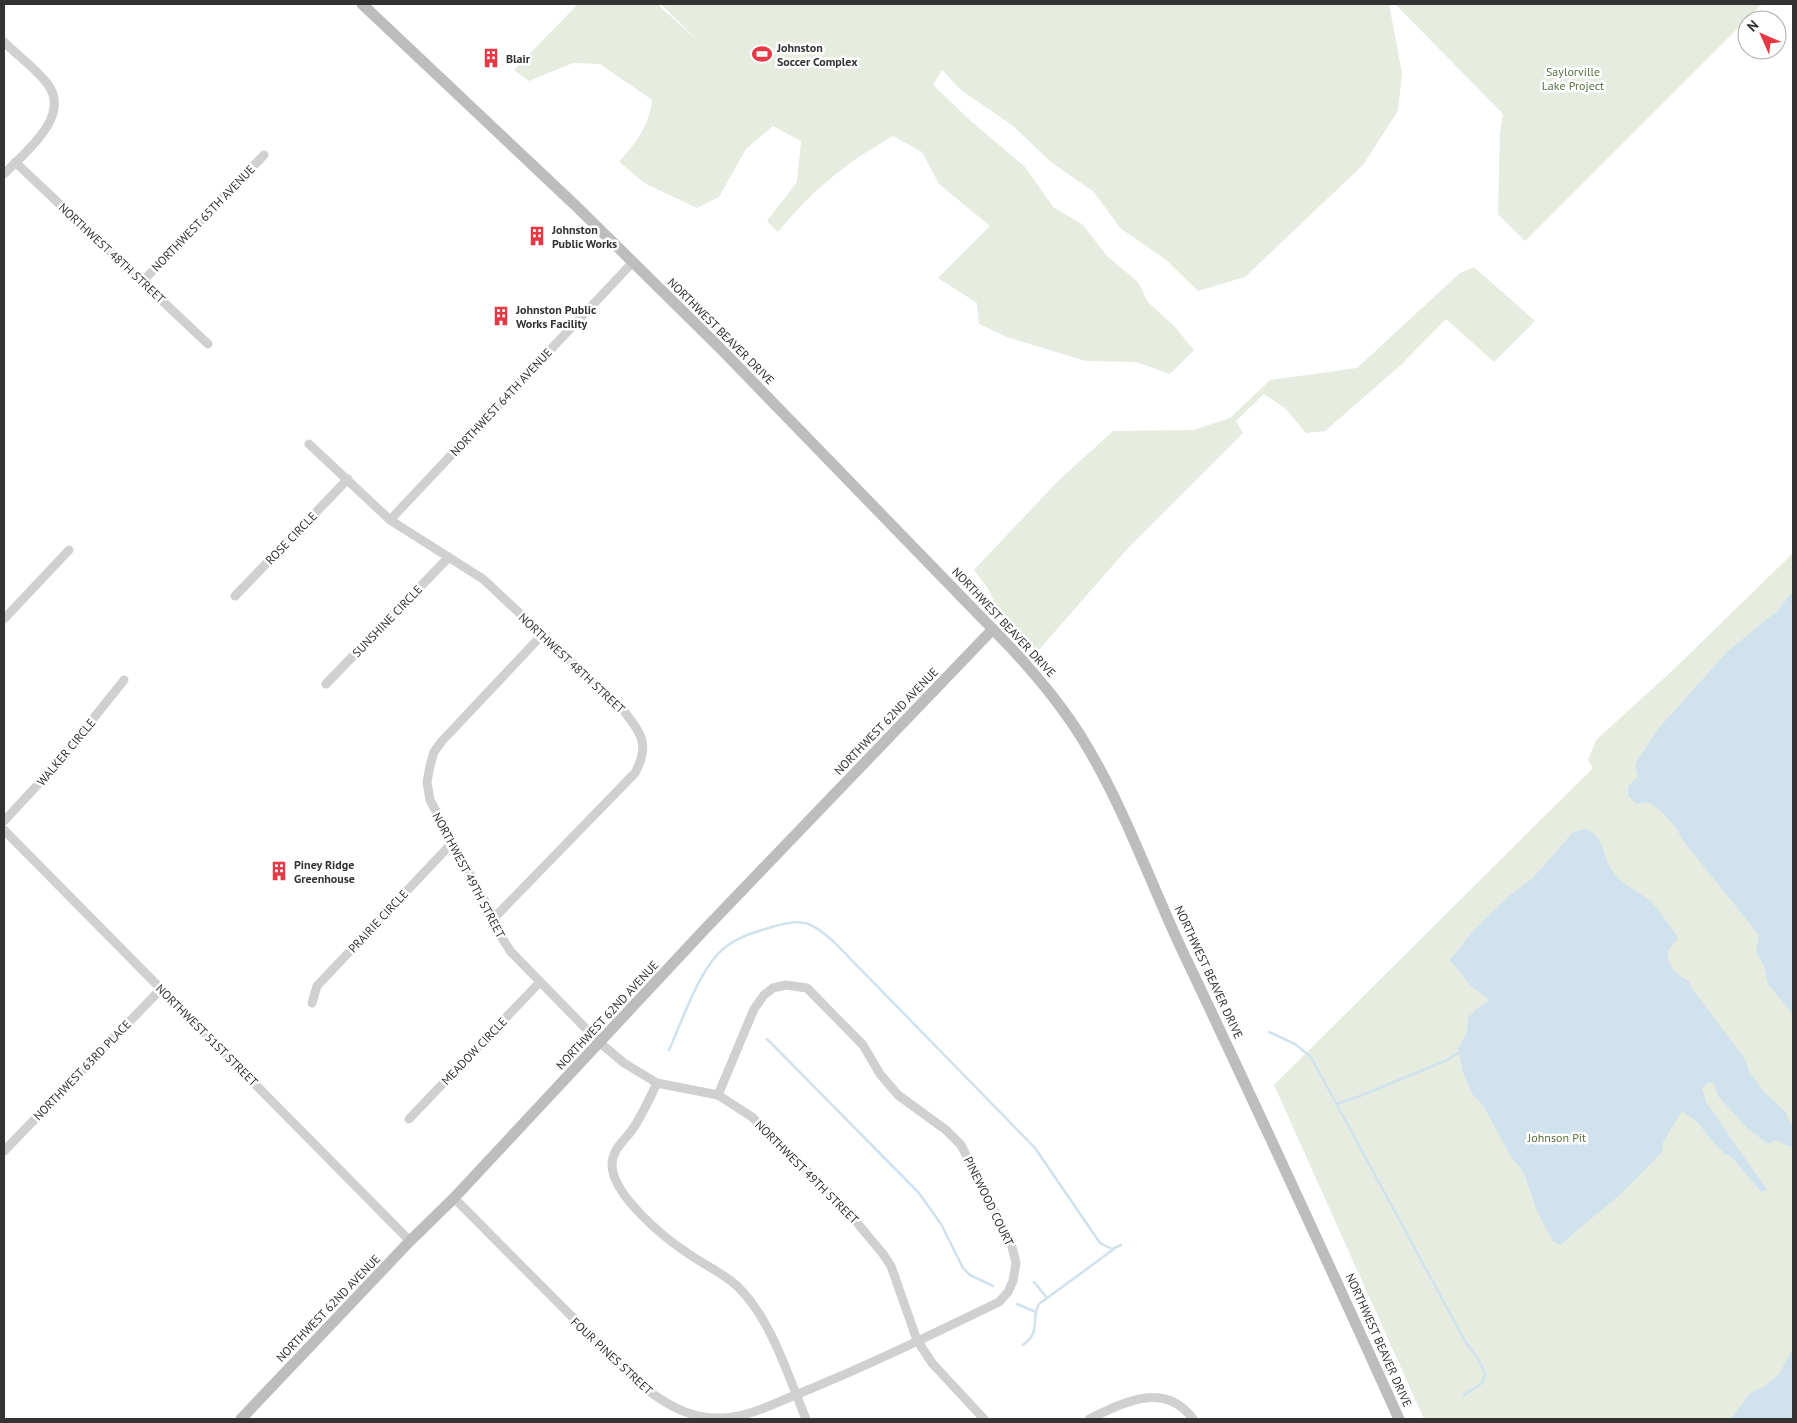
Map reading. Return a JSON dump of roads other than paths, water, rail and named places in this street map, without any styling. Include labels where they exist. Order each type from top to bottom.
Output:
[{"type":"main road","name":"NORTHWEST BEAVER DRIVE","points":[[362,4],[633,262],[718,346],[993,629],[1048,689],[1079,732],[1108,784],[1180,947],[1279,1154],[1399,1419]]},
{"type":"main road","name":"NORTHWEST 62ND AVENUE","points":[[241,1419],[410,1241],[454,1198],[599,1042],[993,629]]},
{"type":"street","points":[[4,42],[45,80],[53,94],[53,117],[45,130],[4,174]]},
{"type":"street","name":"NORTHWEST 65TH AVENUE","points":[[142,282],[264,155]]},
{"type":"street","name":"NORTHWEST 48TH STREET","points":[[15,162],[208,344]]},
{"type":"street","name":"NORTHWEST 64TH AVENUE","points":[[390,520],[633,262]]},
{"type":"street","name":"NORTHWEST 48TH STREET","points":[[309,444],[390,520],[483,579],[624,711],[637,728],[644,744],[642,759],[635,773],[494,918]]},
{"type":"street","name":"ROSE CIRCLE","points":[[235,596],[348,479]]},
{"type":"street","points":[[4,619],[69,550]]},
{"type":"street","name":"SUNSHINE CIRCLE","points":[[326,684],[449,557]]},
{"type":"street","name":"NORTHWEST 49TH STREET","points":[[542,634],[442,740],[434,752],[427,782],[430,800],[494,918],[502,938],[511,952],[540,982],[599,1042],[624,1063],[658,1083],[718,1095],[752,1117],[787,1150],[871,1238],[890,1266],[917,1340],[932,1363],[984,1419]]},
{"type":"street","name":"WALKER CIRCLE","points":[[4,821],[57,764],[124,680]]},
{"type":"street","name":"NORTHWEST 51ST STREET","points":[[4,830],[410,1241]]},
{"type":"street","name":"PRAIRIE CIRCLE","points":[[312,1003],[317,986],[452,842]]},
{"type":"street","name":"MEADOW CIRCLE","points":[[409,1119],[540,982]]},
{"type":"street","name":"PINEWOOD COURT","points":[[718,1095],[754,1009],[764,995],[773,988],[786,985],[807,988],[863,1045],[880,1074],[898,1095],[946,1130],[961,1145],[1011,1243],[1016,1263],[1013,1281],[1008,1292],[999,1302],[917,1340]]},
{"type":"street","name":"NORTHWEST 63RD PLACE","points":[[4,1150],[161,989]]},
{"type":"street","points":[[658,1083],[633,1129],[616,1150],[612,1162],[615,1182],[622,1193],[672,1242],[728,1279],[747,1298],[764,1320],[806,1419]]},
{"type":"street","name":"FOUR PINES STREET","points":[[454,1198],[637,1382],[662,1402],[688,1417],[717,1419],[744,1416],[860,1369],[917,1340]]},
{"type":"street","points":[[1089,1419],[1135,1398],[1154,1397],[1170,1402],[1188,1412],[1193,1419]]},
{"type":"water","points":[[1793,591],[1793,1014],[1768,984],[1764,966],[1756,952],[1759,935],[1684,842],[1669,819],[1648,802],[1637,804],[1628,796],[1628,787],[1638,776],[1635,764],[1658,729],[1727,652],[1777,612]]},
{"type":"water","points":[[1586,829],[1597,836],[1608,864],[1615,874],[1624,883],[1650,901],[1676,934],[1678,939],[1668,950],[1670,965],[1676,973],[1689,981],[1691,987],[1745,1059],[1749,1071],[1765,1093],[1787,1113],[1794,1136],[1792,1147],[1774,1140],[1772,1143],[1767,1143],[1748,1129],[1718,1096],[1714,1083],[1707,1083],[1702,1088],[1706,1102],[1767,1190],[1761,1192],[1732,1157],[1725,1154],[1697,1122],[1682,1111],[1662,1144],[1663,1151],[1623,1192],[1560,1245],[1553,1241],[1537,1211],[1524,1173],[1510,1155],[1483,1105],[1473,1095],[1463,1072],[1458,1048],[1467,1030],[1467,1019],[1476,1009],[1490,1000],[1471,986],[1450,960],[1473,931],[1510,895],[1533,878],[1573,832]]},
{"type":"water","points":[[1793,1348],[1793,1419],[1731,1419],[1750,1393],[1764,1387],[1779,1374]]},
{"type":"waterway","points":[[669,1050],[699,982],[723,949],[746,935],[782,924],[806,923],[819,930],[834,942],[1035,1148],[1100,1243],[1112,1249],[1121,1245]]},
{"type":"waterway","points":[[1269,1032],[1295,1044],[1311,1057],[1465,1341],[1479,1360],[1485,1375],[1482,1383],[1464,1395]]},
{"type":"waterway","points":[[767,1039],[919,1193],[941,1224],[963,1268],[970,1275],[993,1286]]},
{"type":"waterway","points":[[1337,1104],[1447,1060],[1458,1053]]},
{"type":"waterway","points":[[1023,1345],[1029,1340],[1034,1330],[1035,1315],[1039,1304],[1114,1249]]},
{"type":"waterway","points":[[1034,1282],[1047,1298]]},
{"type":"waterway","points":[[1017,1304],[1036,1312]]},
{"type":"place","name":"Johnston Soccer Complex","points":[[762,54]]},
{"type":"place","name":"Blair","points":[[491,58]]},
{"type":"place","name":"Johnston Public Works","points":[[537,236]]},
{"type":"place","name":"Johnston Public Works Facility","points":[[501,316]]},
{"type":"place","name":"Piney Ridge Greenhouse","points":[[279,871]]},
{"type":"park label","name":"Saylorville Lake Project","points":[[1573,78]]},
{"type":"park label","name":"Johnson Pit","points":[[1557,1137]]}]
